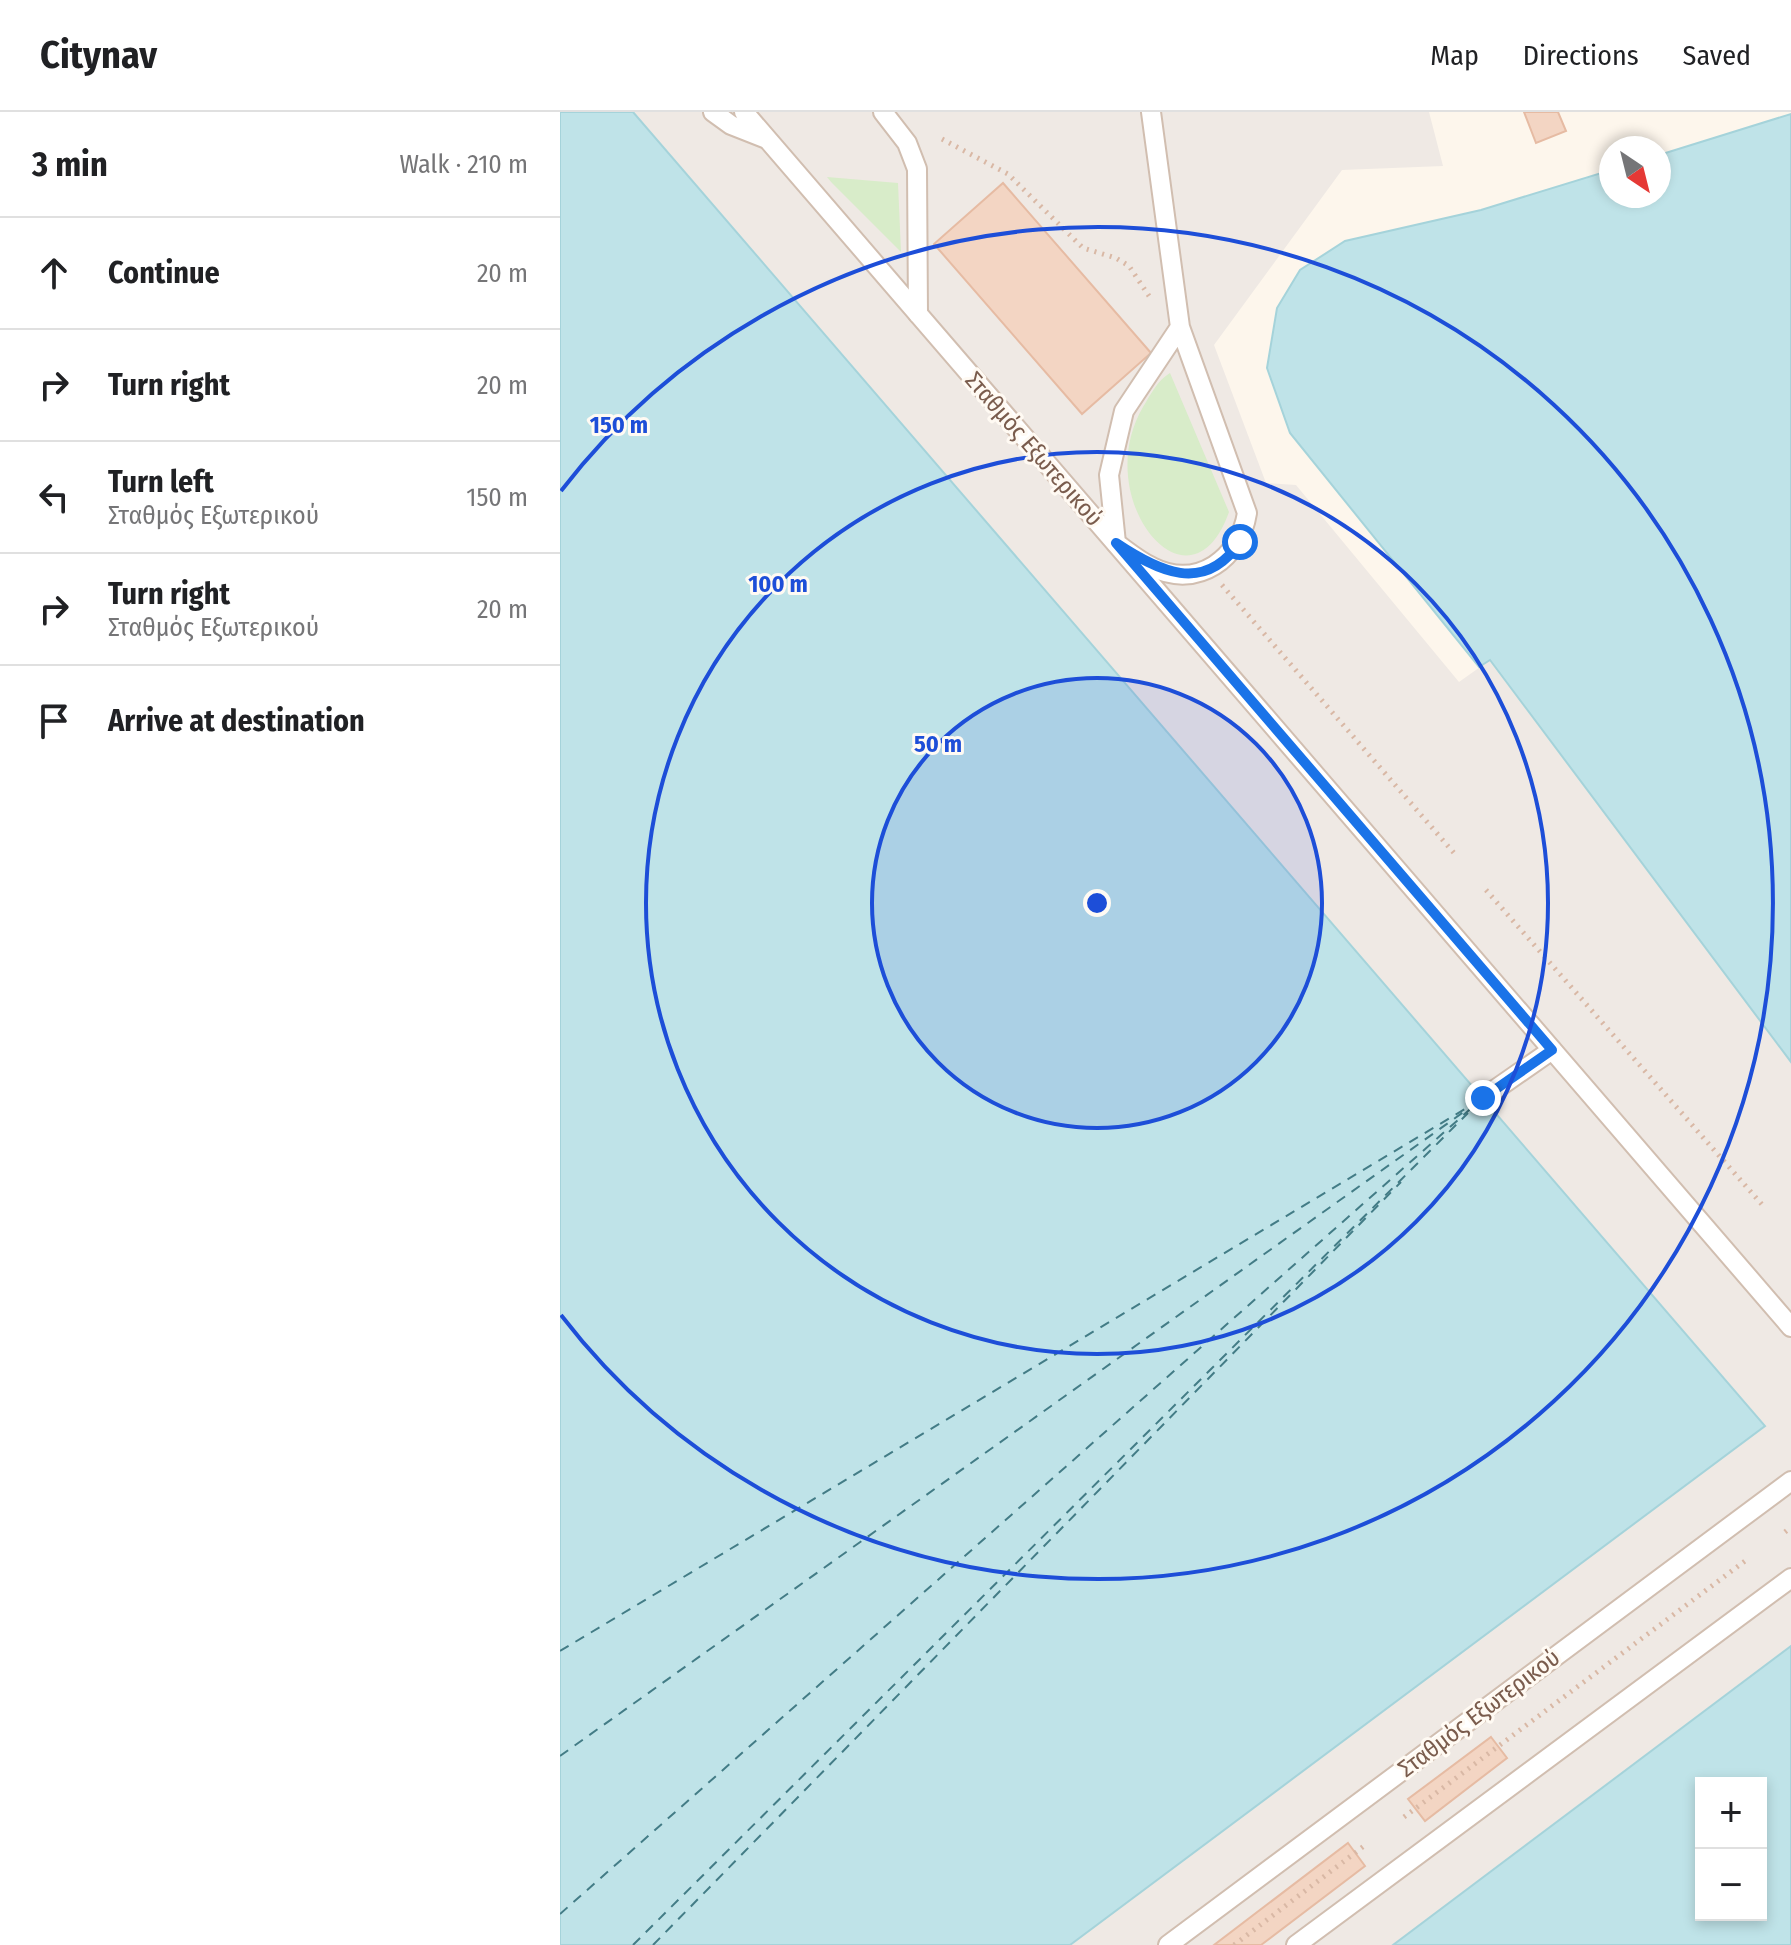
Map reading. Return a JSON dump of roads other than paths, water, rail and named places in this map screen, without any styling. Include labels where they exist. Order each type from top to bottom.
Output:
[{"type":"lane","name":"Σταθμός Εξωτερικού","points":[[713,112],[731,125],[767,139]]},
{"type":"lane","name":"Σταθμός Εξωτερικού","points":[[744,112],[1791,1327]]},
{"type":"lane","points":[[883,112],[907,143],[917,169],[918,314]]},
{"type":"lane","points":[[1151,112],[1180,327],[1247,513],[1245,529],[1234,551],[1221,562],[1199,572],[1179,574],[1154,568],[1116,543],[1109,475],[1124,411],[1180,327]]},
{"type":"lane","points":[[1483,1098],[1552,1050]]},
{"type":"lane","name":"Σταθμός Εξωτερικού","points":[[1168,1945],[1791,1481]]},
{"type":"lane","points":[[1296,1945],[1791,1578]]},
{"type":"water","points":[[560,112],[633,112],[1765,1426],[1070,1945],[560,1945]]},
{"type":"water","points":[[1791,114],[1791,1062],[1490,660],[1479,667],[1290,433],[1267,368],[1277,308],[1300,270],[1345,241],[1481,210],[1599,174],[1599,208],[1671,208],[1671,151]]},
{"type":"water","points":[[1791,1646],[1791,1945],[1393,1945]]}]
